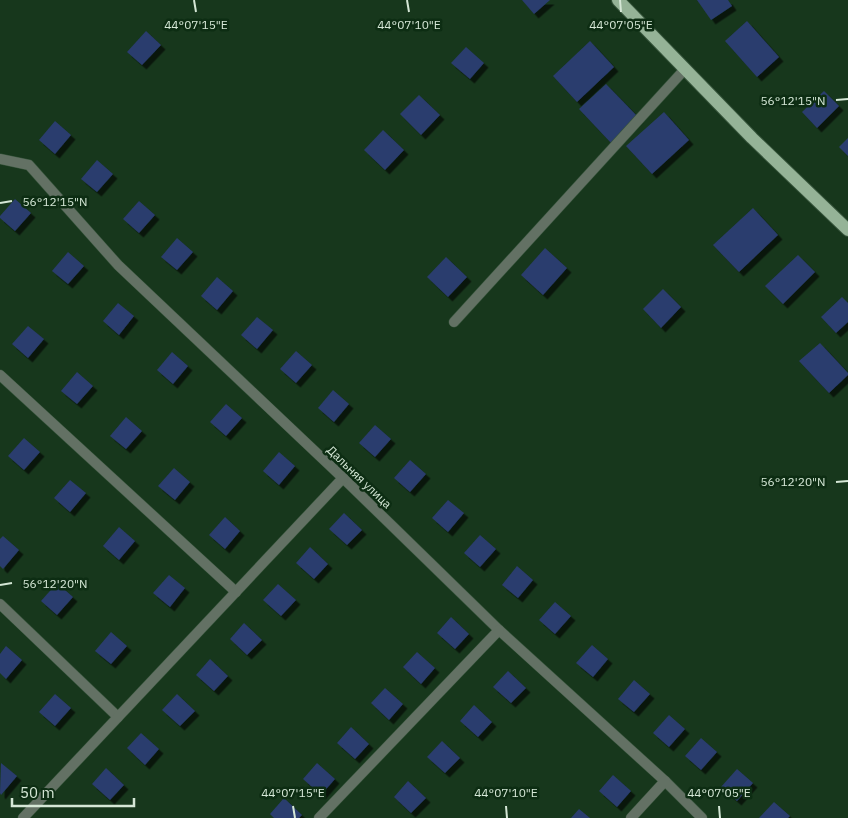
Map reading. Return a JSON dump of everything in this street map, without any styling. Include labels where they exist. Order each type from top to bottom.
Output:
[{"type":"main road","points":[[618,0],[752,138],[848,230]]},
{"type":"street","points":[[454,322],[685,70]]},
{"type":"street","name":"Дальняя улица","points":[[0,159],[29,165],[118,265],[343,478],[499,630],[665,781],[702,818]]},
{"type":"street","points":[[0,374],[236,592]]},
{"type":"street","points":[[23,818],[343,478]]},
{"type":"street","points":[[0,604],[118,717]]},
{"type":"street","points":[[319,818],[499,630]]},
{"type":"street","points":[[631,818],[665,781]]},
{"type":"building","points":[[522,0],[550,0],[534,14]]},
{"type":"building","points":[[697,0],[728,0],[732,6],[711,20]]},
{"type":"building","points":[[747,21],[779,57],[757,77],[725,41]]},
{"type":"building","points":[[146,31],[161,45],[142,65],[127,52]]},
{"type":"building","points":[[590,41],[614,67],[577,102],[553,76]]},
{"type":"building","points":[[466,47],[484,63],[470,79],[451,63]]},
{"type":"building","points":[[606,84],[639,118],[612,144],[579,109]]},
{"type":"building","points":[[824,91],[839,106],[817,128],[802,112]]},
{"type":"building","points":[[419,95],[440,115],[421,135],[400,114]]},
{"type":"building","points":[[664,112],[689,140],[652,174],[626,146]]},
{"type":"building","points":[[55,121],[71,135],[55,154],[39,140]]},
{"type":"building","points":[[383,130],[404,150],[385,170],[364,150]]},
{"type":"building","points":[[848,138],[848,156],[839,147]]},
{"type":"building","points":[[97,160],[113,174],[97,192],[81,179]]},
{"type":"building","points":[[15,199],[31,213],[15,231],[0,216]]},
{"type":"building","points":[[139,201],[155,215],[139,233],[123,219]]},
{"type":"building","points":[[753,208],[778,235],[739,272],[713,245]]},
{"type":"building","points":[[177,238],[193,252],[177,270],[161,257]]},
{"type":"building","points":[[545,248],[567,268],[543,295],[521,275]]},
{"type":"building","points":[[68,252],[84,266],[68,284],[52,271]]},
{"type":"building","points":[[798,255],[815,272],[783,304],[765,286]]},
{"type":"building","points":[[446,257],[467,277],[448,297],[427,277]]},
{"type":"building","points":[[217,277],[233,291],[217,310],[201,296]]},
{"type":"building","points":[[663,289],[681,307],[661,328],[643,309]]},
{"type":"building","points":[[842,297],[848,303],[848,322],[836,333],[821,317]]},
{"type":"building","points":[[118,303],[134,316],[119,335],[103,321]]},
{"type":"building","points":[[257,317],[273,330],[257,349],[241,335]]},
{"type":"building","points":[[28,326],[44,339],[28,358],[12,344]]},
{"type":"building","points":[[820,343],[848,373],[829,393],[799,361]]},
{"type":"building","points":[[296,351],[312,365],[296,383],[280,369]]},
{"type":"building","points":[[172,352],[188,366],[173,384],[157,370]]},
{"type":"building","points":[[77,372],[93,386],[77,404],[61,391]]},
{"type":"building","points":[[333,390],[349,404],[334,422],[318,408]]},
{"type":"building","points":[[226,404],[242,418],[226,436],[210,422]]},
{"type":"building","points":[[126,417],[142,431],[126,449],[110,436]]},
{"type":"building","points":[[375,425],[391,439],[375,457],[359,443]]},
{"type":"building","points":[[24,438],[40,452],[24,470],[8,456]]},
{"type":"building","points":[[279,452],[295,466],[279,485],[263,471]]},
{"type":"building","points":[[410,460],[426,474],[410,492],[394,478]]},
{"type":"building","points":[[174,468],[190,482],[175,500],[158,486]]},
{"type":"building","points":[[70,480],[86,493],[70,512],[54,498]]},
{"type":"building","points":[[448,500],[464,513],[448,532],[432,518]]},
{"type":"building","points":[[344,513],[362,530],[347,545],[329,529]]},
{"type":"building","points":[[225,517],[240,531],[225,549],[209,535]]},
{"type":"building","points":[[119,527],[135,541],[119,560],[103,546]]},
{"type":"building","points":[[480,535],[496,549],[480,567],[464,553]]},
{"type":"building","points":[[3,536],[19,550],[3,569],[0,566],[0,539]]},
{"type":"building","points":[[310,547],[328,564],[314,579],[296,563]]},
{"type":"building","points":[[517,566],[533,580],[518,598],[502,585]]},
{"type":"building","points":[[169,575],[185,588],[170,607],[153,593]]},
{"type":"building","points":[[57,583],[73,597],[57,615],[41,601]]},
{"type":"building","points":[[278,584],[296,600],[281,616],[263,600]]},
{"type":"building","points":[[555,602],[571,616],[555,634],[539,620]]},
{"type":"building","points":[[451,617],[469,634],[455,649],[437,633]]},
{"type":"building","points":[[244,623],[262,640],[247,655],[230,639]]},
{"type":"building","points":[[111,632],[127,646],[111,664],[95,651]]},
{"type":"building","points":[[592,645],[608,659],[593,677],[576,663]]},
{"type":"building","points":[[6,646],[22,660],[6,679],[0,673],[0,654]]},
{"type":"building","points":[[417,652],[435,668],[421,684],[403,667]]},
{"type":"building","points":[[210,659],[228,676],[214,691],[196,675]]},
{"type":"building","points":[[508,671],[526,688],[511,703],[493,687]]},
{"type":"building","points":[[634,680],[650,694],[634,712],[618,699]]},
{"type":"building","points":[[385,688],[403,704],[389,720],[371,703]]},
{"type":"building","points":[[55,694],[71,708],[55,726],[39,712]]},
{"type":"building","points":[[177,694],[195,711],[180,726],[162,710]]},
{"type":"building","points":[[474,705],[492,722],[478,737],[460,721]]},
{"type":"building","points":[[669,715],[685,729],[669,747],[653,733]]},
{"type":"building","points":[[351,727],[369,744],[355,759],[337,743]]},
{"type":"building","points":[[141,733],[159,749],[145,765],[127,748]]},
{"type":"building","points":[[701,738],[717,752],[701,770],[685,756]]},
{"type":"building","points":[[442,741],[460,758],[445,773],[427,757]]},
{"type":"building","points":[[1,763],[17,776],[1,795],[0,793]]},
{"type":"building","points":[[317,763],[335,779],[321,795],[303,779]]},
{"type":"building","points":[[106,768],[124,785],[110,800],[92,784]]},
{"type":"building","points":[[737,769],[753,783],[737,801],[721,787]]},
{"type":"building","points":[[613,775],[631,791],[617,807],[599,791]]},
{"type":"building","points":[[408,781],[426,798],[411,813],[394,797]]},
{"type":"building","points":[[284,798],[302,815],[299,818],[274,818],[270,814]]},
{"type":"building","points":[[774,802],[790,816],[788,818],[759,818]]},
{"type":"building","points":[[579,809],[590,818],[571,818]]}]
